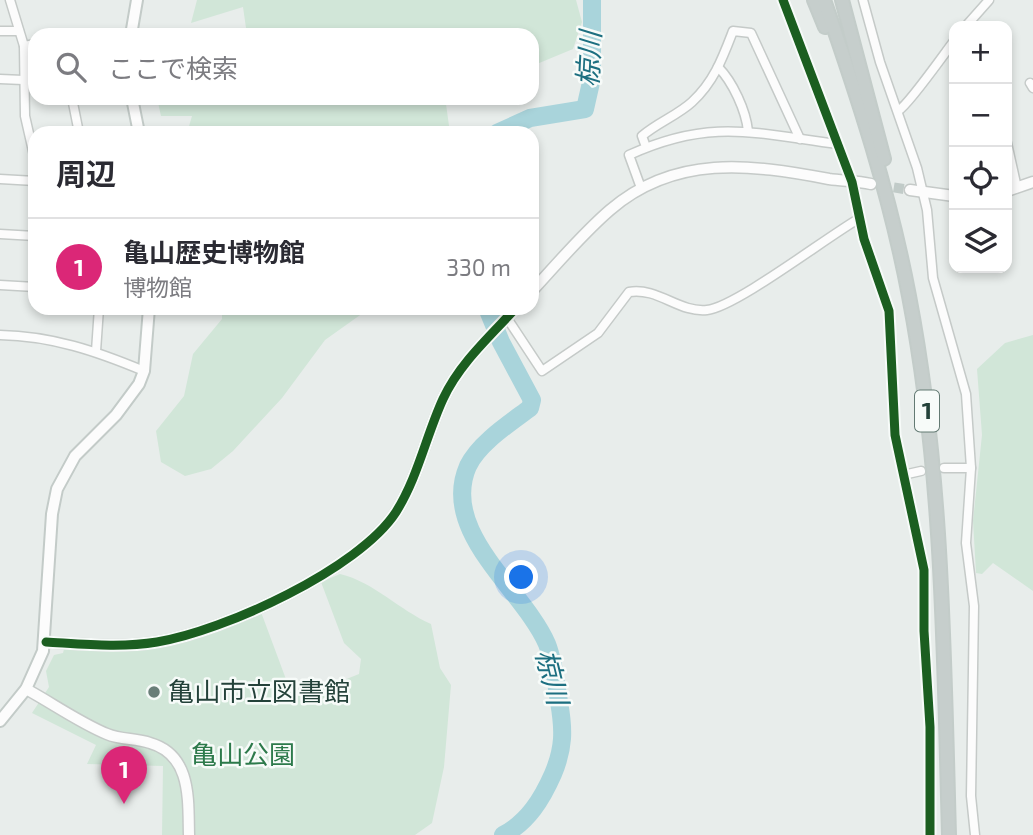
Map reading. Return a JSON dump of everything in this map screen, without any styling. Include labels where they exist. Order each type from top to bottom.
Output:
[{"type":"highway","name":"1","points":[[814,0],[846,80],[855,85]]},
{"type":"highway","name":"1","points":[[824,0],[855,85],[909,295],[930,439],[943,627],[949,835]]},
{"type":"highway","name":"1","points":[[842,0],[887,169],[892,193],[892,221]]},
{"type":"main road","points":[[132,28],[137,0]]},
{"type":"main road","points":[[133,105],[138,126]]},
{"type":"main road","points":[[0,721],[26,689],[39,664],[46,642],[52,514],[57,488],[75,456],[132,396],[144,371],[148,315]]},
{"type":"street","points":[[10,0],[24,46],[23,80],[28,129]]},
{"type":"street","points":[[783,0],[852,182],[870,260],[889,311],[891,397],[903,475],[924,570],[924,631],[930,727],[930,835]]},
{"type":"street","points":[[863,0],[880,62],[899,110],[923,192],[933,278],[964,384],[971,468],[966,543],[974,606],[971,796],[975,835]]},
{"type":"street","points":[[970,21],[989,0]]},
{"type":"street","points":[[0,31],[19,31]]},
{"type":"street","points":[[646,147],[642,136],[691,103],[719,68],[733,31],[751,33],[800,139]]},
{"type":"street","points":[[24,46],[28,45]]},
{"type":"street","points":[[899,110],[908,105],[922,80],[949,47]]},
{"type":"street","points":[[719,68],[726,75],[747,121],[747,131]]},
{"type":"street","points":[[0,79],[23,80]]},
{"type":"street","points":[[73,105],[78,126]]},
{"type":"street","points":[[641,188],[629,155],[646,147],[702,131],[747,131],[837,144]]},
{"type":"street","points":[[539,284],[603,216],[641,188],[682,171],[720,165],[759,167],[871,184]]},
{"type":"street","points":[[0,179],[28,181]]},
{"type":"street","points":[[1012,189],[1033,182]]},
{"type":"street","points":[[910,190],[949,195]]},
{"type":"street","points":[[505,320],[542,371],[598,333],[629,292],[646,291],[691,309],[714,308],[860,218]]},
{"type":"street","points":[[0,234],[28,236]]},
{"type":"street","points":[[0,285],[28,287]]},
{"type":"street","points":[[96,351],[99,315]]},
{"type":"street","points":[[46,642],[140,644],[191,634],[238,616],[354,555],[380,532],[397,510],[444,397],[485,342],[510,315]]},
{"type":"street","points":[[0,335],[48,339],[96,351],[144,371]]},
{"type":"street","points":[[944,468],[971,468]]},
{"type":"street","points":[[903,475],[921,471]]},
{"type":"street","points":[[26,689],[109,735],[148,742],[169,753],[184,772],[189,835]]},
{"type":"green space","points":[[197,0],[576,0],[582,22],[573,49],[539,63],[539,28],[246,28],[243,7],[191,23]]},
{"type":"green space","points":[[159,105],[446,105],[449,126],[189,126],[192,116],[161,116]]},
{"type":"green space","points":[[222,315],[360,315],[325,340],[282,398],[233,451],[211,469],[185,476],[161,462],[156,431],[184,396],[193,354],[222,319]]},
{"type":"green space","points":[[1033,335],[1033,591],[993,563],[982,574],[976,573],[973,521],[982,435],[977,369],[1005,343]]},
{"type":"green space","name":"亀山公園","points":[[340,574],[364,583],[431,624],[440,668],[451,685],[444,767],[432,823],[415,835],[162,835],[163,766],[87,764],[96,745],[32,713],[49,687],[46,671],[54,655],[63,653],[64,649],[119,650],[165,645],[210,633],[261,612],[290,690],[314,692],[359,674],[361,659],[344,643],[321,582]]},
{"type":"waterway","name":"椋川","points":[[512,126],[530,118],[585,109],[592,78],[592,0]]},
{"type":"waterway","name":"椋川","points":[[490,315],[532,400],[530,408],[487,441],[468,466],[462,490],[465,514],[474,537],[488,560],[536,624],[547,644],[561,712],[562,730],[559,756],[544,792],[527,817],[503,835]]},
{"type":"tunnel","points":[[879,185],[910,190]]},
{"type":"cycle path","points":[[783,0],[852,182],[864,239],[889,311],[895,435],[924,570],[924,631],[930,727],[930,835]]},
{"type":"cycle path","points":[[46,642],[130,645],[185,636],[252,611],[288,594],[352,555],[378,534],[396,512],[404,499],[450,386],[476,351],[509,315]]},
{"type":"place","name":"亀山市立図書館","points":[[154,692]]},
{"type":"place","name":"亀山歴史博物館","points":[[124,804]]}]
